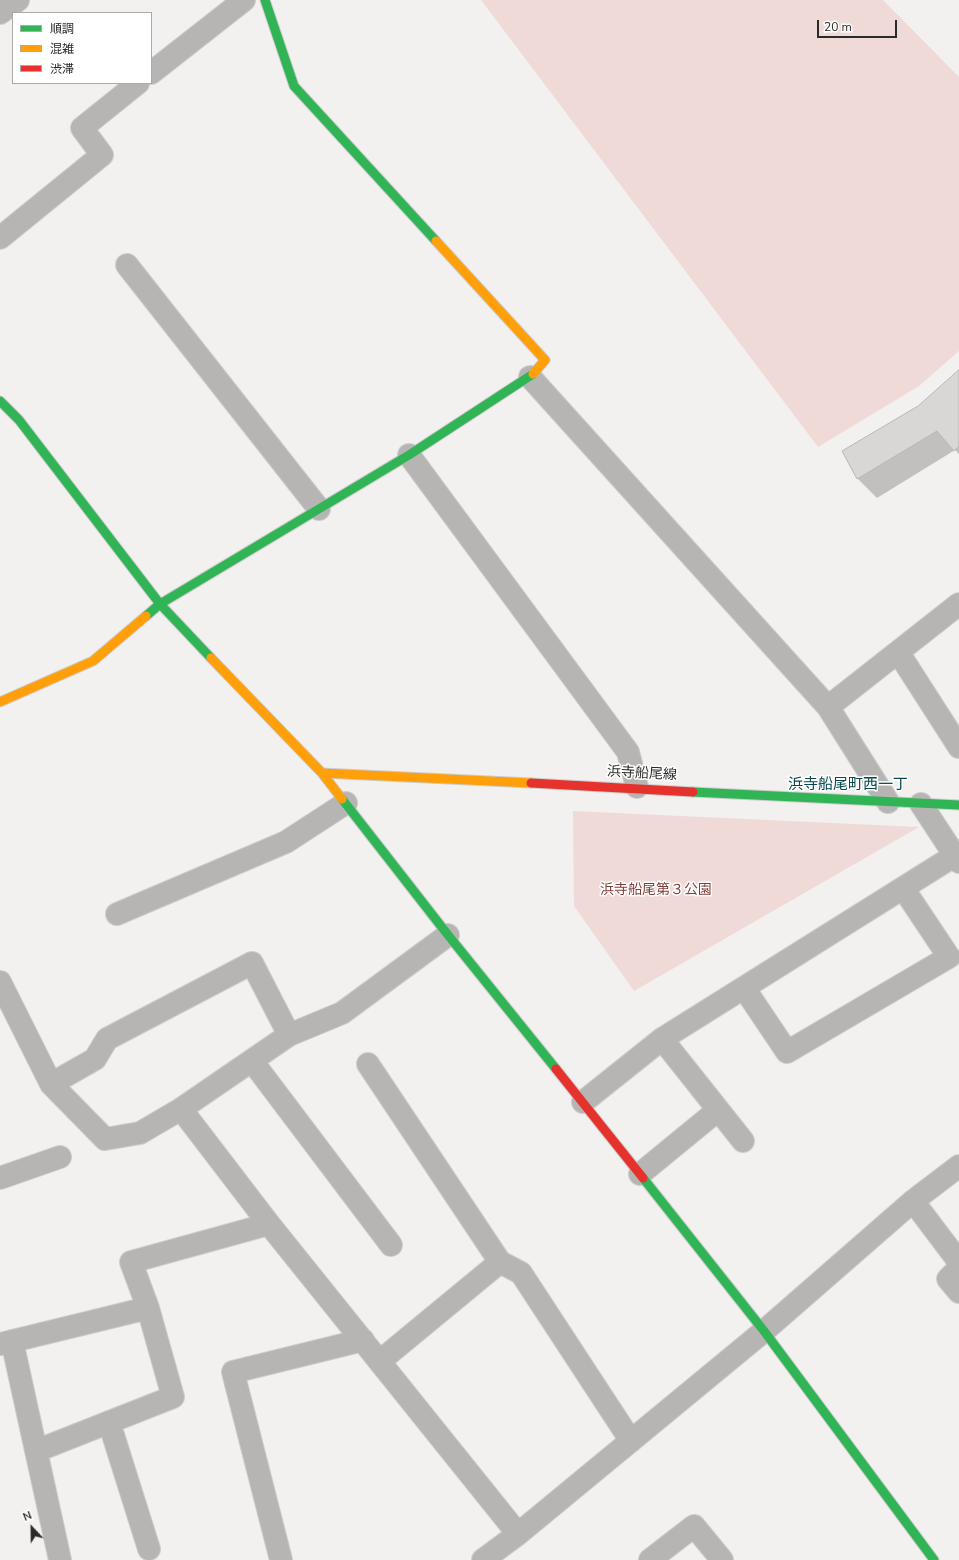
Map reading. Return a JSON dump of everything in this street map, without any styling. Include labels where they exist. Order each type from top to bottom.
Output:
[{"type":"street","points":[[0,13],[18,0]]},
{"type":"street","points":[[152,72],[244,0]]},
{"type":"street","points":[[0,702],[93,661],[160,604],[409,455],[530,376],[546,360],[294,86],[265,0]]},
{"type":"street","points":[[0,238],[102,155],[82,128],[137,84]]},
{"type":"street","points":[[127,265],[319,509]]},
{"type":"street","points":[[530,376],[828,707],[888,802]]},
{"type":"street","points":[[0,401],[19,420],[160,604],[322,773],[448,935],[583,1102],[764,1332],[934,1560]]},
{"type":"street","points":[[409,455],[628,752],[637,787]]},
{"type":"street","points":[[828,707],[959,604]]},
{"type":"street","points":[[898,652],[959,747]]},
{"type":"street","name":"浜寺船尾線","points":[[322,773],[637,787],[959,805]]},
{"type":"street","points":[[117,914],[286,842],[346,803]]},
{"type":"street","points":[[583,1102],[662,1039],[903,888],[957,859],[921,804]]},
{"type":"street","points":[[744,988],[787,1052],[949,957],[903,888]]},
{"type":"street","points":[[0,982],[51,1084],[105,1139],[140,1133],[181,1109],[289,1035],[342,1013],[448,935]]},
{"type":"street","points":[[51,1084],[95,1059],[107,1038],[252,963],[289,1035]]},
{"type":"street","points":[[662,1039],[744,1141]]},
{"type":"street","points":[[252,1061],[390,1245]]},
{"type":"street","points":[[368,1064],[500,1262],[521,1273],[631,1441]]},
{"type":"street","points":[[181,1109],[269,1224],[518,1534]]},
{"type":"street","points":[[640,1174],[718,1110]]},
{"type":"street","points":[[0,1178],[60,1157]]},
{"type":"street","points":[[483,1560],[518,1534],[764,1332],[913,1201],[959,1166]]},
{"type":"street","points":[[913,1201],[959,1262]]},
{"type":"street","points":[[36,1452],[172,1397],[148,1308],[131,1262],[269,1224]]},
{"type":"street","points":[[380,1361],[500,1262]]},
{"type":"street","points":[[959,1268],[948,1279],[959,1292]]},
{"type":"street","points":[[60,1560],[36,1452],[6,1342],[148,1308]]},
{"type":"street","points":[[281,1560],[233,1372],[363,1340]]},
{"type":"street","points":[[109,1422],[149,1549]]},
{"type":"street","points":[[650,1560],[694,1526],[722,1560]]},
{"type":"green space","points":[[481,0],[883,0],[959,77],[959,351],[919,386],[818,447]]},
{"type":"green space","name":"浜寺船尾第３公園","points":[[573,811],[919,827],[634,991],[574,906]]},
{"type":"building","points":[[959,370],[959,446],[954,451],[937,431],[857,479],[842,451],[918,406]]},
{"type":"traffic: fast","points":[[265,0],[294,86],[436,241]]},
{"type":"traffic: fast","points":[[146,616],[160,604],[409,455],[533,374]]},
{"type":"traffic: fast","points":[[0,401],[19,420],[160,604],[211,658]]},
{"type":"traffic: fast","points":[[693,792],[959,805]]},
{"type":"traffic: fast","points":[[342,799],[448,935],[556,1069]]},
{"type":"traffic: fast","points":[[643,1178],[764,1331],[934,1560]]},
{"type":"traffic: slow","points":[[436,241],[545,360],[533,374]]},
{"type":"traffic: slow","points":[[0,702],[93,661],[146,616]]},
{"type":"traffic: slow","points":[[211,658],[322,773],[342,799]]},
{"type":"traffic: slow","points":[[322,773],[531,783]]},
{"type":"traffic: jam","points":[[531,783],[693,792]]},
{"type":"traffic: jam","points":[[556,1069],[643,1178]]},
{"type":"district","name":"浜寺船尾町西一丁","points":[[848,785]]}]
